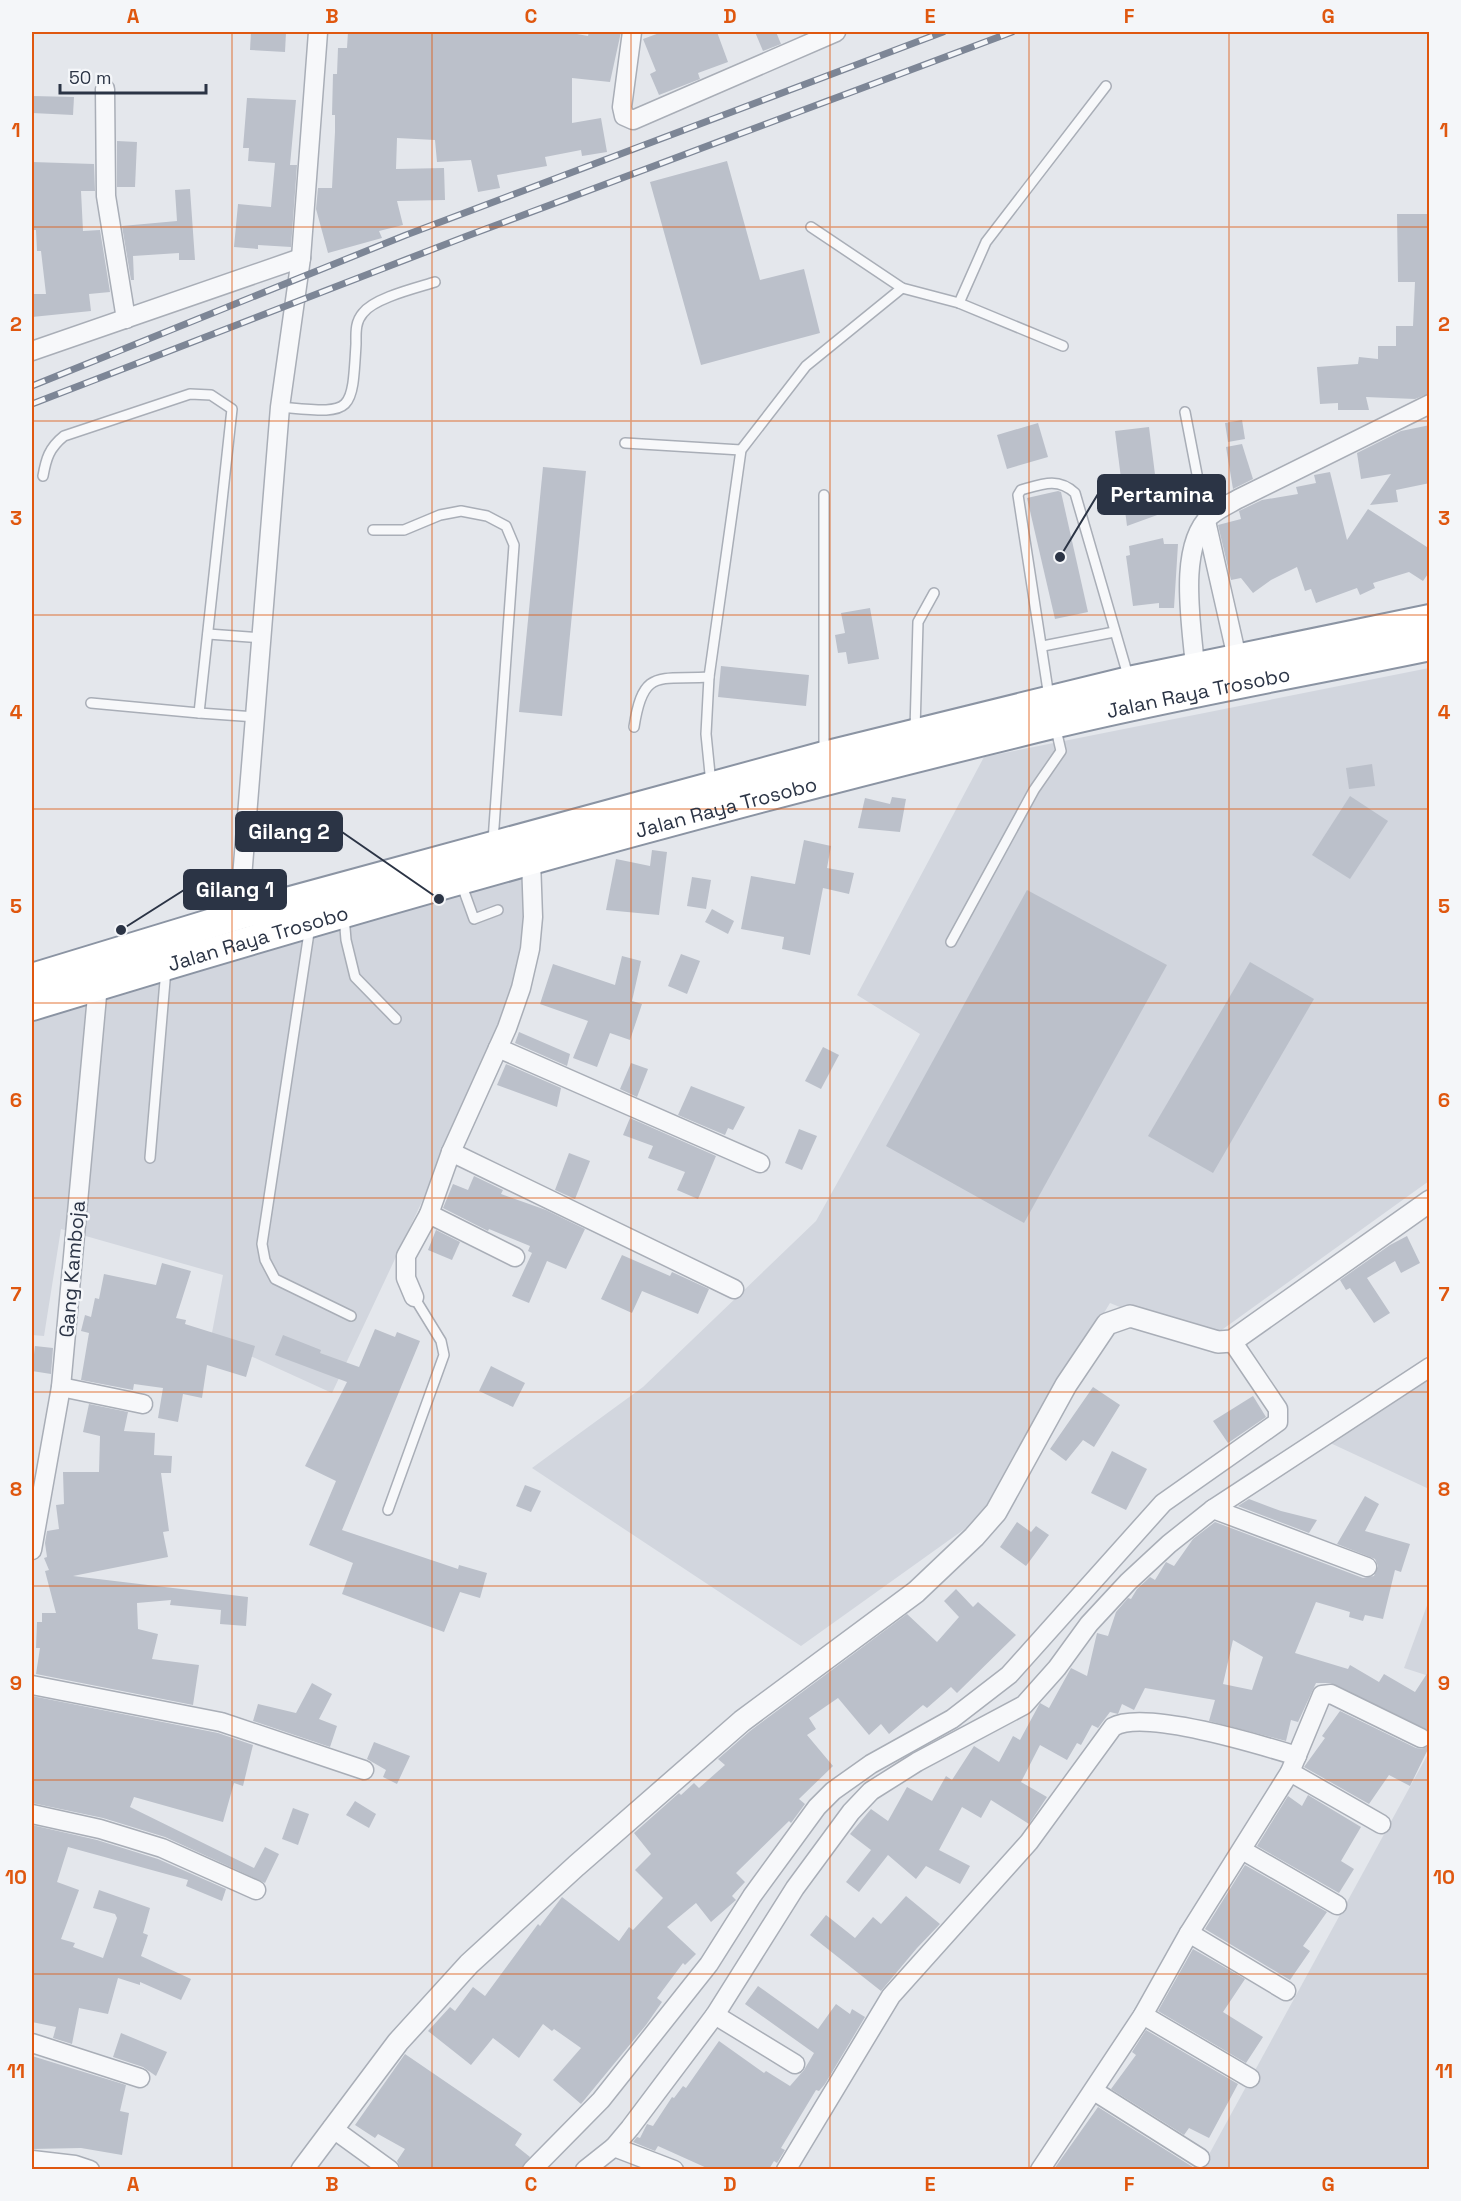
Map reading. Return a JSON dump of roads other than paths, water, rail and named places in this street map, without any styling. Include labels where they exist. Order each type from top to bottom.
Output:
[{"type":"highway","name":"Jalan Raya Trosobo","points":[[32,1006],[310,922],[1052,712],[1130,681],[1430,619]]},
{"type":"highway","name":"Jalan Raya Trosobo","points":[[32,978],[239,915],[824,756],[915,735],[1430,646]]},
{"type":"street","points":[[239,915],[280,407],[301,258],[318,32]]},
{"type":"street","points":[[632,32],[622,107],[624,116],[633,120],[836,32]]},
{"type":"street","points":[[105,89],[106,196],[126,319]]},
{"type":"street","points":[[32,351],[301,258]]},
{"type":"street","points":[[1195,667],[1189,594],[1191,561],[1206,521],[1230,503],[1430,404]]},
{"type":"street","points":[[1206,521],[1237,658]]},
{"type":"street","points":[[414,1297],[406,1278],[406,1256],[429,1214],[451,1152],[498,1048],[520,988],[530,949],[533,917],[531,860]]},
{"type":"street","name":"Gang Kamboja","points":[[32,1550],[61,1387],[98,985]]},
{"type":"street","points":[[498,1048],[760,1163]]},
{"type":"street","points":[[451,1152],[734,1289]]},
{"type":"street","points":[[302,2169],[398,2042],[477,1956],[742,1721],[916,1592],[974,1538],[996,1512],[1066,1384],[1107,1324],[1130,1316],[1218,1342],[1232,1341],[1430,1201]]},
{"type":"street","points":[[429,1214],[514,1257]]},
{"type":"street","points":[[532,2169],[601,2100],[709,1964],[752,1896],[817,1807],[833,1791],[870,1764],[952,1719],[1009,1675],[1162,1503],[1278,1422],[1278,1409],[1232,1341]]},
{"type":"street","points":[[585,2169],[614,2147],[715,2015],[795,1888],[851,1812],[865,1798],[894,1775],[1024,1705],[1057,1668],[1089,1624],[1168,1544],[1213,1509],[1430,1367]]},
{"type":"street","points":[[61,1387],[143,1404]]},
{"type":"street","points":[[1213,1509],[1367,1567]]},
{"type":"street","points":[[32,1685],[221,1722],[364,1770]]},
{"type":"street","points":[[1040,2169],[1143,2016],[1189,1934],[1294,1764],[1322,1695],[1326,1694],[1421,1738]]},
{"type":"street","points":[[786,2169],[891,1995],[1029,1842],[1113,1727],[1122,1721],[1159,1723],[1217,1734],[1294,1764],[1381,1824]]},
{"type":"street","points":[[32,1814],[100,1829],[162,1848],[256,1890]]},
{"type":"street","points":[[1242,1850],[1337,1905]]},
{"type":"street","points":[[1189,1934],[1286,1991]]},
{"type":"street","points":[[715,2015],[795,2064]]},
{"type":"street","points":[[1143,2016],[1250,2078]]},
{"type":"street","points":[[32,2043],[140,2078]]},
{"type":"street","points":[[1094,2091],[1200,2158]]},
{"type":"street","points":[[332,2128],[390,2169]]},
{"type":"street","points":[[614,2147],[674,2169]]},
{"type":"street","points":[[32,2160],[75,2164],[90,2169]]},
{"type":"lane","points":[[959,303],[986,242],[1106,86]]},
{"type":"lane","points":[[811,227],[902,288],[959,303],[1063,346]]},
{"type":"lane","points":[[280,407],[336,410],[347,405],[353,393],[356,326],[362,313],[375,304],[435,282]]},
{"type":"lane","points":[[711,786],[706,734],[710,677],[741,450],[806,366],[902,288]]},
{"type":"lane","points":[[43,476],[46,458],[53,445],[64,436],[190,394],[211,395],[232,409],[199,713]]},
{"type":"lane","points":[[1185,412],[1206,521]]},
{"type":"lane","points":[[625,443],[741,450]]},
{"type":"lane","points":[[951,942],[1034,790],[1061,751],[1052,712],[1018,495],[1021,490],[1054,481],[1070,488],[1075,493],[1130,681]]},
{"type":"lane","points":[[824,495],[824,756]]},
{"type":"lane","points":[[373,530],[404,530],[440,515],[461,512],[487,516],[506,526],[514,545],[493,845]]},
{"type":"lane","points":[[915,735],[918,622],[934,593]]},
{"type":"lane","points":[[1043,646],[1114,632]]},
{"type":"lane","points":[[208,634],[262,638]]},
{"type":"lane","points":[[634,727],[639,699],[645,687],[654,681],[710,677]]},
{"type":"lane","points":[[91,704],[256,717]]},
{"type":"lane","points":[[460,880],[474,919],[498,910]]},
{"type":"lane","points":[[344,913],[346,940],[355,976],[396,1019]]},
{"type":"lane","points":[[310,922],[262,1244],[265,1260],[275,1279],[351,1316]]},
{"type":"lane","points":[[150,1158],[166,964]]},
{"type":"lane","points":[[388,1510],[444,1355],[441,1341],[414,1297]]},
{"type":"railway","points":[[32,386],[406,235],[943,32]]},
{"type":"railway","points":[[32,404],[467,236],[1012,32]]},
{"type":"place","name":"Pertamina","points":[[1060,557]]},
{"type":"place","name":"Gilang 2","points":[[439,899]]},
{"type":"place","name":"Gilang 1","points":[[121,930]]}]
